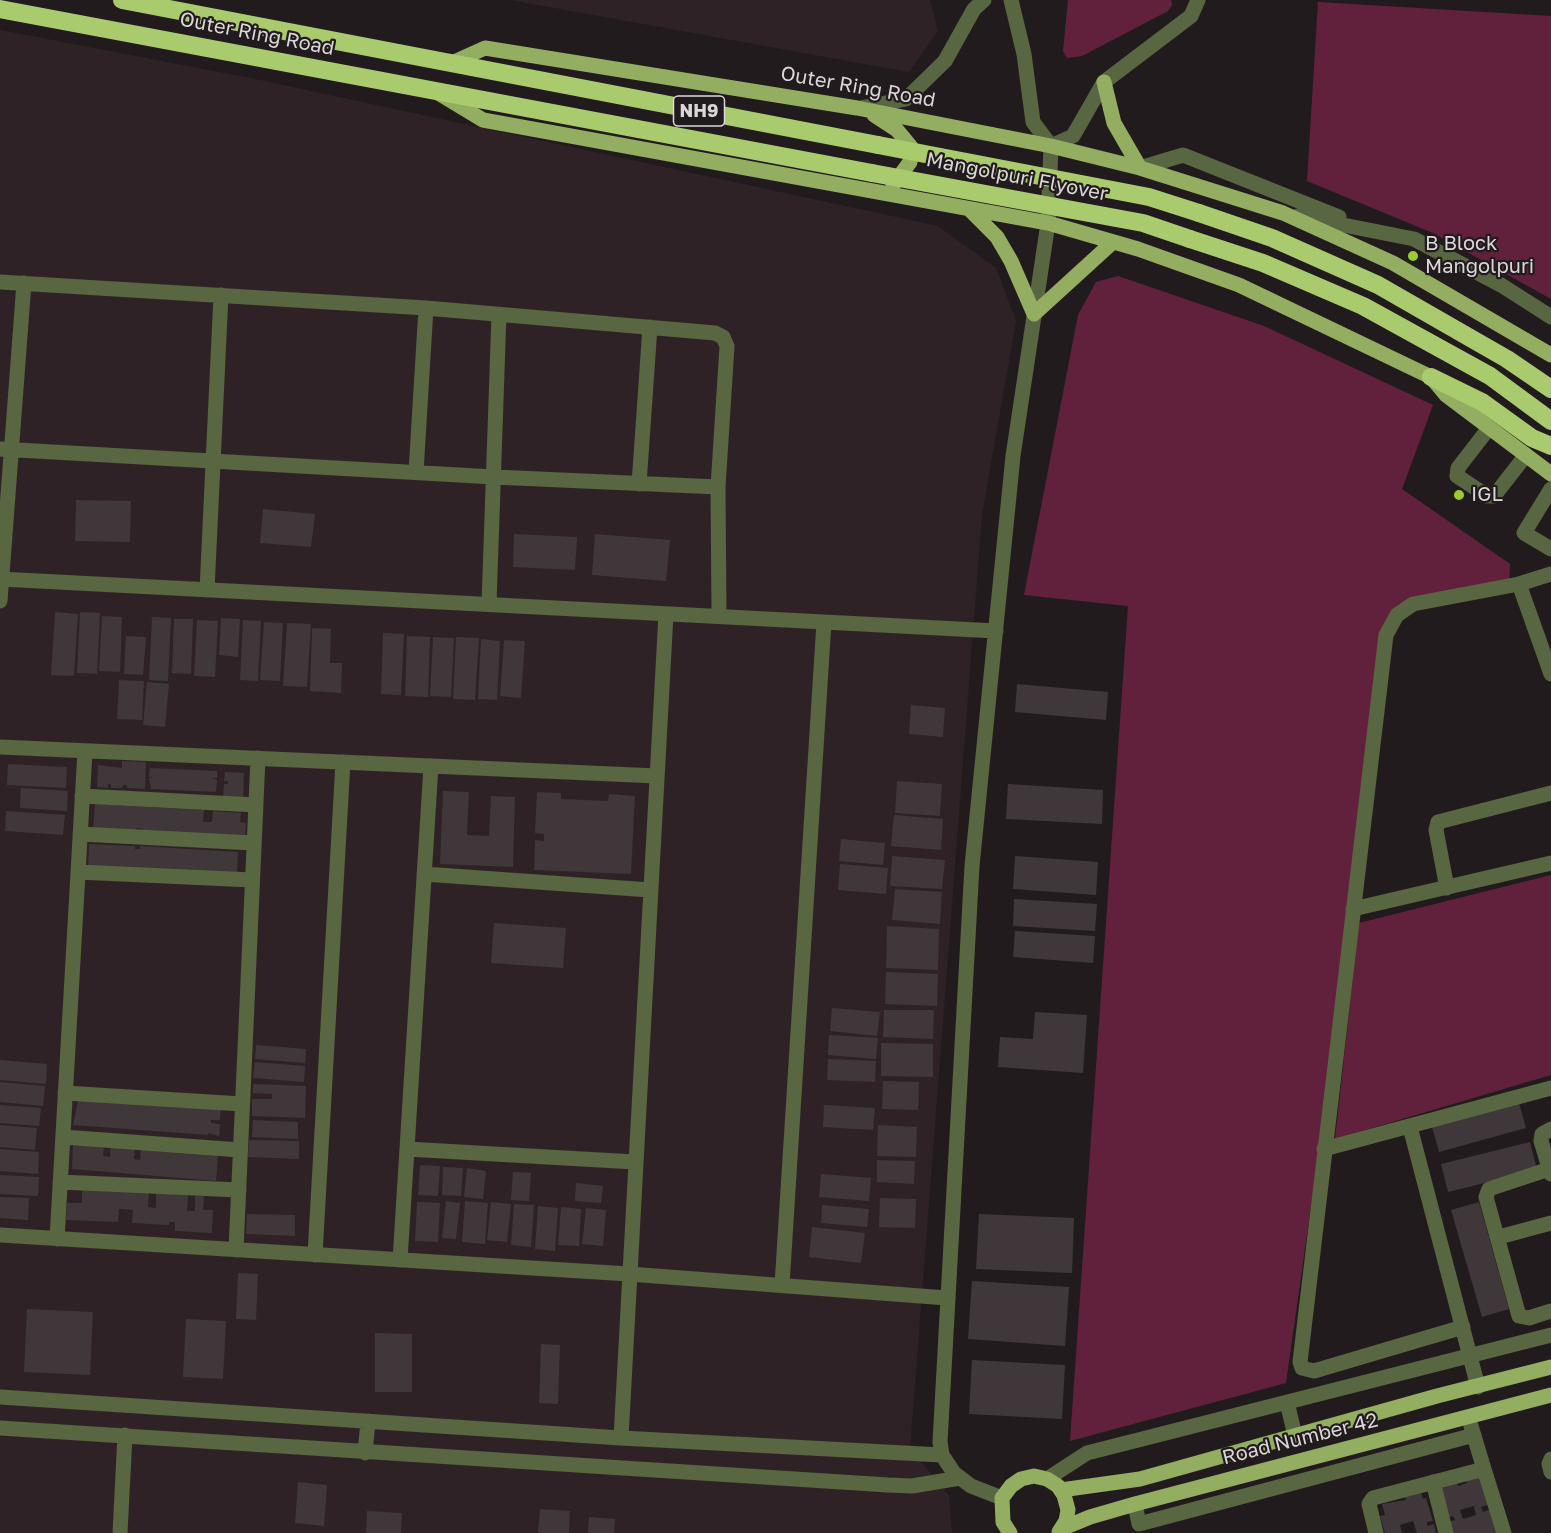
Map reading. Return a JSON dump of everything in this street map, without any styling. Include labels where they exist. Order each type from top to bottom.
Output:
[{"type":"highway","name":"Outer Ring Road","points":[[122,0],[454,62]]},
{"type":"highway","name":"Outer Ring Road","points":[[0,9],[435,91]]},
{"type":"highway","name":"Mangolpuri Flyover","points":[[454,62],[1149,197],[1272,237],[1378,285],[1507,359],[1551,389]]},
{"type":"highway","name":"Mangolpuri Flyover","points":[[435,91],[1143,223],[1263,263],[1363,306],[1490,376],[1551,421]]},
{"type":"highway","points":[[1431,377],[1482,402],[1532,438],[1551,446]]},
{"type":"main road","name":"Outer Ring Road","points":[[454,62],[485,48],[857,108],[1052,146],[1140,168],[1283,213],[1393,263],[1551,355]]},
{"type":"main road","points":[[1104,82],[1114,123],[1140,168]]},
{"type":"main road","points":[[435,91],[483,120],[1047,223],[1113,242],[1239,285],[1431,377],[1446,396],[1551,474]]},
{"type":"main road","points":[[857,108],[884,120],[911,147],[910,162],[903,174],[894,184],[874,191]]},
{"type":"main road","points":[[969,209],[997,237],[1011,261],[1034,314],[1113,242]]},
{"type":"main road","name":"Road Number 42","points":[[1061,1490],[1140,1479],[1551,1367]]},
{"type":"main road","name":"Road Number 42","points":[[1060,1531],[1090,1517],[1135,1504],[1551,1395]]},
{"type":"main road","points":[[1010,1533],[1003,1522],[1002,1498],[1011,1486],[1021,1479],[1034,1476],[1047,1479],[1061,1490],[1068,1510],[1060,1531]]},
{"type":"street","points":[[857,108],[906,99],[945,61],[974,9],[984,0]]},
{"type":"street","points":[[1002,1498],[971,1486],[960,1478],[942,1455],[940,1442],[972,866],[1013,456],[1047,223],[1052,146],[1033,122],[1024,54],[1011,0]]},
{"type":"street","points":[[1052,146],[1073,136],[1104,82],[1191,16],[1198,0]]},
{"type":"street","points":[[1140,168],[1183,155],[1373,231]]},
{"type":"street","points":[[1283,213],[1414,239],[1501,285],[1551,317]]},
{"type":"street","points":[[0,282],[426,308],[715,333],[723,337],[727,346],[718,487],[719,616]]},
{"type":"street","points":[[0,601],[5,450],[24,283]]},
{"type":"street","points":[[207,590],[221,295]]},
{"type":"street","points":[[417,472],[426,308]]},
{"type":"street","points":[[489,604],[499,314]]},
{"type":"street","points":[[639,484],[650,327]]},
{"type":"street","points":[[1489,428],[1458,468],[1457,476],[1487,496],[1494,496],[1526,455]]},
{"type":"street","points":[[5,450],[718,487]]},
{"type":"street","points":[[1551,489],[1524,533],[1551,549]]},
{"type":"street","points":[[1463,1327],[1314,1371],[1302,1368],[1300,1362],[1386,635],[1397,615],[1413,604],[1519,584],[1551,574]]},
{"type":"street","points":[[1,579],[996,631]]},
{"type":"street","points":[[1519,584],[1551,674]]},
{"type":"street","points":[[621,1438],[666,614]]},
{"type":"street","points":[[782,1285],[824,622]]},
{"type":"street","points":[[0,747],[657,776]]},
{"type":"street","points":[[57,1239],[85,751]]},
{"type":"street","points":[[236,1250],[258,758]]},
{"type":"street","points":[[315,1255],[343,762]]},
{"type":"street","points":[[400,1260],[430,766]]},
{"type":"street","points":[[1447,888],[1436,830],[1438,822],[1551,794]]},
{"type":"street","points":[[82,796],[256,805]]},
{"type":"street","points":[[80,834],[254,843]]},
{"type":"street","points":[[1353,909],[1551,863]]},
{"type":"street","points":[[78,872],[252,880]]},
{"type":"street","points":[[424,874],[651,890]]},
{"type":"street","points":[[1324,1149],[1551,1088]]},
{"type":"street","points":[[65,1094],[242,1104]]},
{"type":"street","points":[[1410,1127],[1478,1387]]},
{"type":"street","points":[[1551,1130],[1545,1131],[1541,1138],[1550,1171],[1489,1189],[1486,1197],[1499,1237],[1519,1316],[1529,1318],[1551,1311]]},
{"type":"street","points":[[63,1137],[240,1150]]},
{"type":"street","points":[[407,1149],[635,1162]]},
{"type":"street","points":[[60,1182],[238,1190]]},
{"type":"street","points":[[1499,1237],[1551,1222]]},
{"type":"street","points":[[0,1235],[629,1274],[947,1298]]},
{"type":"street","points":[[1047,1479],[1087,1454],[1551,1335]]},
{"type":"street","points":[[0,1397],[621,1438],[942,1455]]},
{"type":"street","points":[[1287,1402],[1295,1436]]},
{"type":"street","points":[[1469,1418],[1504,1533]]},
{"type":"street","points":[[365,1453],[368,1421]]},
{"type":"street","points":[[0,1428],[888,1485],[912,1486],[960,1478]]},
{"type":"street","points":[[120,1533],[125,1435]]},
{"type":"street","points":[[1135,1504],[1139,1524],[1474,1435]]},
{"type":"street","points":[[1551,1459],[1549,1464],[1551,1472]]},
{"type":"street","points":[[1376,1533],[1370,1500],[1484,1469]]},
{"type":"street","points":[[1433,1482],[1446,1533]]},
{"type":"street","points":[[1191,1489],[1195,1509]]},
{"type":"shaded area","points":[[511,0],[930,0],[938,31],[909,72]]},
{"type":"shaded area","points":[[1068,0],[1171,0],[1172,5],[1168,11],[1082,56],[1067,58],[1063,51]]},
{"type":"shaded area","points":[[1318,2],[1551,16],[1551,299],[1433,233],[1307,181]]},
{"type":"shaded area","points":[[0,30],[255,79],[938,226],[996,268],[1016,321],[982,514],[910,1448],[949,1496],[952,1533],[0,1533]]},
{"type":"shaded area","points":[[1118,276],[1264,326],[1433,405],[1402,489],[1510,564],[1509,585],[1395,611],[1286,1383],[1070,1441],[1128,606],[1024,595],[1078,315],[1096,282]]},
{"type":"shaded area","points":[[1551,875],[1551,1075],[1335,1139],[1359,923]]},
{"type":"building","points":[[76,500],[131,501],[130,542],[75,541]]},
{"type":"building","points":[[263,509],[315,514],[311,547],[260,543]]},
{"type":"building","points":[[514,534],[577,537],[575,570],[513,567]]},
{"type":"building","points":[[595,534],[670,540],[666,581],[592,575]]},
{"type":"building","points":[[55,612],[78,614],[74,676],[51,675]]},
{"type":"building","points":[[80,612],[100,613],[97,674],[77,673]]},
{"type":"building","points":[[102,616],[122,617],[120,672],[99,671]]},
{"type":"building","points":[[152,617],[171,618],[168,681],[149,680]]},
{"type":"building","points":[[221,618],[240,619],[238,657],[219,655]]},
{"type":"building","points":[[174,619],[193,619],[191,674],[172,673]]},
{"type":"building","points":[[197,620],[218,621],[215,677],[194,676]]},
{"type":"building","points":[[243,620],[261,621],[258,681],[240,680]]},
{"type":"building","points":[[264,622],[283,623],[280,681],[260,680]]},
{"type":"building","points":[[287,623],[311,624],[307,687],[283,686]]},
{"type":"building","points":[[312,628],[331,629],[330,663],[342,663],[341,693],[310,691]]},
{"type":"building","points":[[383,633],[404,634],[401,695],[381,694]]},
{"type":"building","points":[[126,636],[146,637],[143,675],[124,674]]},
{"type":"building","points":[[407,636],[430,637],[428,697],[405,696]]},
{"type":"building","points":[[433,637],[454,638],[451,697],[430,696]]},
{"type":"building","points":[[456,637],[479,638],[475,700],[453,699]]},
{"type":"building","points":[[481,639],[500,641],[497,700],[478,699]]},
{"type":"building","points":[[504,640],[525,641],[521,698],[500,696]]},
{"type":"building","points":[[119,680],[144,681],[142,720],[117,719]]},
{"type":"building","points":[[147,682],[169,684],[165,727],[143,725]]},
{"type":"building","points":[[1017,684],[1108,692],[1106,720],[1015,712]]},
{"type":"building","points":[[911,705],[945,708],[943,737],[909,734]]},
{"type":"building","points":[[122,761],[146,762],[145,789],[127,788],[127,785],[123,785],[122,788],[111,788],[111,784],[108,784],[108,788],[97,787],[98,765],[122,768]]},
{"type":"building","points":[[8,764],[67,767],[66,788],[7,785]]},
{"type":"building","points":[[150,768],[217,771],[217,778],[212,778],[217,780],[216,792],[151,789],[149,778],[154,777],[149,777]]},
{"type":"building","points":[[225,772],[244,773],[243,800],[223,799],[224,784],[228,784],[228,781],[224,781]]},
{"type":"building","points":[[897,781],[942,784],[940,816],[895,813]]},
{"type":"building","points":[[1008,784],[1103,790],[1102,824],[1006,819]]},
{"type":"building","points":[[21,788],[68,791],[67,811],[20,808]]},
{"type":"building","points":[[443,791],[469,792],[467,835],[489,836],[491,796],[515,797],[513,867],[440,864]]},
{"type":"building","points":[[537,792],[561,793],[561,799],[608,801],[609,794],[635,796],[631,874],[534,870],[535,840],[544,841],[544,834],[535,833]]},
{"type":"building","points":[[95,804],[204,810],[203,822],[212,822],[213,811],[241,813],[240,822],[246,823],[245,838],[143,833],[143,829],[136,828],[136,833],[93,830]]},
{"type":"building","points":[[6,811],[65,815],[63,835],[5,831]]},
{"type":"building","points":[[894,815],[943,819],[941,850],[891,846]]},
{"type":"building","points":[[841,839],[885,843],[883,865],[839,861]]},
{"type":"building","points":[[89,844],[135,846],[135,849],[140,849],[140,846],[238,852],[237,876],[88,870]]},
{"type":"building","points":[[892,856],[945,860],[942,889],[890,886]]},
{"type":"building","points":[[1015,856],[1098,862],[1096,895],[1013,889]]},
{"type":"building","points":[[840,864],[888,868],[886,894],[838,890]]},
{"type":"building","points":[[895,889],[942,892],[940,924],[892,920]]},
{"type":"building","points":[[1014,899],[1097,904],[1095,931],[1013,926]]},
{"type":"building","points":[[494,923],[566,928],[563,968],[491,963]]},
{"type":"building","points":[[887,926],[939,929],[938,970],[886,968]]},
{"type":"building","points":[[1015,931],[1095,936],[1093,963],[1013,957]]},
{"type":"building","points":[[886,972],[938,974],[937,1006],[885,1004]]},
{"type":"building","points":[[832,1008],[880,1012],[877,1036],[830,1031]]},
{"type":"building","points":[[884,1010],[934,1010],[933,1039],[883,1037]]},
{"type":"building","points":[[1035,1012],[1087,1015],[1083,1073],[998,1067],[1000,1037],[1033,1039]]},
{"type":"building","points":[[829,1035],[878,1038],[876,1059],[828,1055]]},
{"type":"building","points":[[881,1043],[933,1044],[933,1077],[881,1076]]},
{"type":"building","points":[[256,1045],[306,1049],[305,1063],[255,1059]]},
{"type":"building","points":[[828,1059],[876,1061],[875,1082],[827,1080]]},
{"type":"building","points":[[0,1060],[47,1064],[46,1084],[0,1080]]},
{"type":"building","points":[[255,1062],[305,1066],[304,1082],[253,1078]]},
{"type":"building","points":[[883,1081],[919,1082],[918,1110],[882,1109]]},
{"type":"building","points":[[0,1082],[45,1086],[43,1106],[0,1102]]},
{"type":"building","points":[[253,1084],[306,1086],[305,1118],[252,1116],[252,1099],[272,1099],[272,1094],[253,1093]]},
{"type":"building","points":[[79,1097],[221,1107],[220,1120],[211,1120],[211,1123],[220,1124],[219,1136],[208,1133],[208,1135],[73,1125]]},
{"type":"building","points":[[1519,1103],[1526,1128],[1439,1152],[1432,1127]]},
{"type":"building","points":[[0,1105],[41,1108],[39,1126],[0,1123]]},
{"type":"building","points":[[824,1105],[875,1108],[873,1130],[823,1127]]},
{"type":"building","points":[[253,1120],[298,1122],[298,1139],[252,1137]]},
{"type":"building","points":[[0,1125],[37,1128],[35,1150],[0,1147]]},
{"type":"building","points":[[878,1125],[917,1127],[916,1157],[877,1156]]},
{"type":"building","points":[[249,1140],[299,1141],[299,1159],[248,1157]]},
{"type":"building","points":[[73,1142],[104,1145],[103,1156],[110,1157],[111,1145],[135,1147],[134,1159],[140,1160],[141,1148],[218,1155],[216,1181],[72,1169]]},
{"type":"building","points":[[1530,1142],[1537,1170],[1448,1192],[1441,1164]]},
{"type":"building","points":[[0,1149],[39,1152],[38,1174],[0,1171]]},
{"type":"building","points":[[877,1160],[915,1161],[914,1184],[877,1182]]},
{"type":"building","points":[[420,1165],[440,1166],[438,1196],[418,1195]]},
{"type":"building","points":[[443,1167],[463,1168],[461,1196],[442,1195]]},
{"type":"building","points":[[467,1168],[486,1171],[483,1199],[464,1197]]},
{"type":"building","points":[[513,1172],[531,1173],[529,1201],[511,1200]]},
{"type":"building","points":[[821,1174],[871,1178],[869,1201],[819,1197]]},
{"type":"building","points":[[0,1175],[39,1177],[38,1196],[0,1194]]},
{"type":"building","points":[[576,1183],[603,1186],[601,1203],[575,1201]]},
{"type":"building","points":[[82,1190],[149,1193],[148,1207],[156,1208],[156,1193],[188,1195],[187,1211],[195,1211],[195,1196],[204,1196],[203,1210],[213,1210],[212,1233],[175,1231],[175,1222],[169,1222],[169,1225],[132,1223],[133,1210],[119,1209],[118,1222],[66,1220],[67,1203],[82,1203]]},
{"type":"building","points":[[0,1197],[29,1198],[28,1220],[0,1218]]},
{"type":"building","points":[[880,1198],[916,1199],[915,1228],[879,1227]]},
{"type":"building","points":[[446,1201],[460,1203],[456,1239],[442,1238]]},
{"type":"building","points":[[465,1201],[488,1203],[485,1244],[462,1242]]},
{"type":"building","points":[[417,1202],[440,1203],[438,1242],[415,1241]]},
{"type":"building","points":[[491,1202],[511,1204],[507,1242],[487,1240]]},
{"type":"building","points":[[1479,1202],[1509,1309],[1482,1317],[1451,1210]]},
{"type":"building","points":[[514,1204],[534,1205],[531,1247],[511,1245]]},
{"type":"building","points":[[822,1205],[869,1209],[867,1227],[821,1223]]},
{"type":"building","points":[[538,1206],[558,1208],[555,1251],[535,1249]]},
{"type":"building","points":[[561,1207],[581,1209],[579,1246],[558,1245]]},
{"type":"building","points":[[586,1208],[606,1210],[603,1246],[582,1244]]},
{"type":"building","points":[[247,1214],[295,1215],[295,1236],[246,1234]]},
{"type":"building","points":[[979,1214],[1074,1218],[1072,1273],[976,1269]]},
{"type":"building","points":[[812,1227],[865,1233],[861,1263],[809,1257]]},
{"type":"building","points":[[238,1273],[258,1274],[256,1320],[236,1319]]},
{"type":"building","points":[[972,1281],[1069,1287],[1065,1346],[968,1339]]},
{"type":"building","points":[[27,1309],[93,1312],[90,1375],[24,1372]]},
{"type":"building","points":[[186,1319],[226,1321],[223,1379],[183,1377]]},
{"type":"building","points":[[375,1333],[412,1334],[412,1392],[375,1392]]},
{"type":"building","points":[[541,1344],[560,1345],[558,1404],[539,1403]]},
{"type":"building","points":[[972,1360],[1065,1365],[1062,1419],[969,1414]]},
{"type":"building","points":[[1482,1475],[1491,1504],[1481,1507],[1483,1512],[1491,1509],[1497,1533],[1450,1533],[1446,1522],[1455,1520],[1453,1516],[1445,1518],[1437,1488],[1456,1482],[1458,1486],[1467,1483],[1466,1479]],"holes":[[[1474,1506],[1476,1515],[1463,1519],[1460,1510]]]},
{"type":"building","points":[[298,1482],[327,1485],[324,1526],[295,1523]]},
{"type":"building","points":[[1421,1493],[1423,1499],[1426,1498],[1433,1521],[1427,1522],[1427,1526],[1434,1524],[1436,1533],[1417,1533],[1413,1521],[1400,1525],[1402,1533],[1385,1533],[1380,1516],[1385,1515],[1382,1504],[1406,1500],[1405,1497]]},
{"type":"building","points":[[540,1509],[570,1511],[569,1533],[538,1533]]},
{"type":"building","points":[[367,1511],[402,1513],[401,1533],[366,1533]]},
{"type":"building","points":[[589,1517],[615,1519],[614,1533],[588,1533]]},
{"type":"place","name":"B Block Mangolpuri","points":[[1413,256]]},
{"type":"place","name":"IGL","points":[[1459,495]]}]
